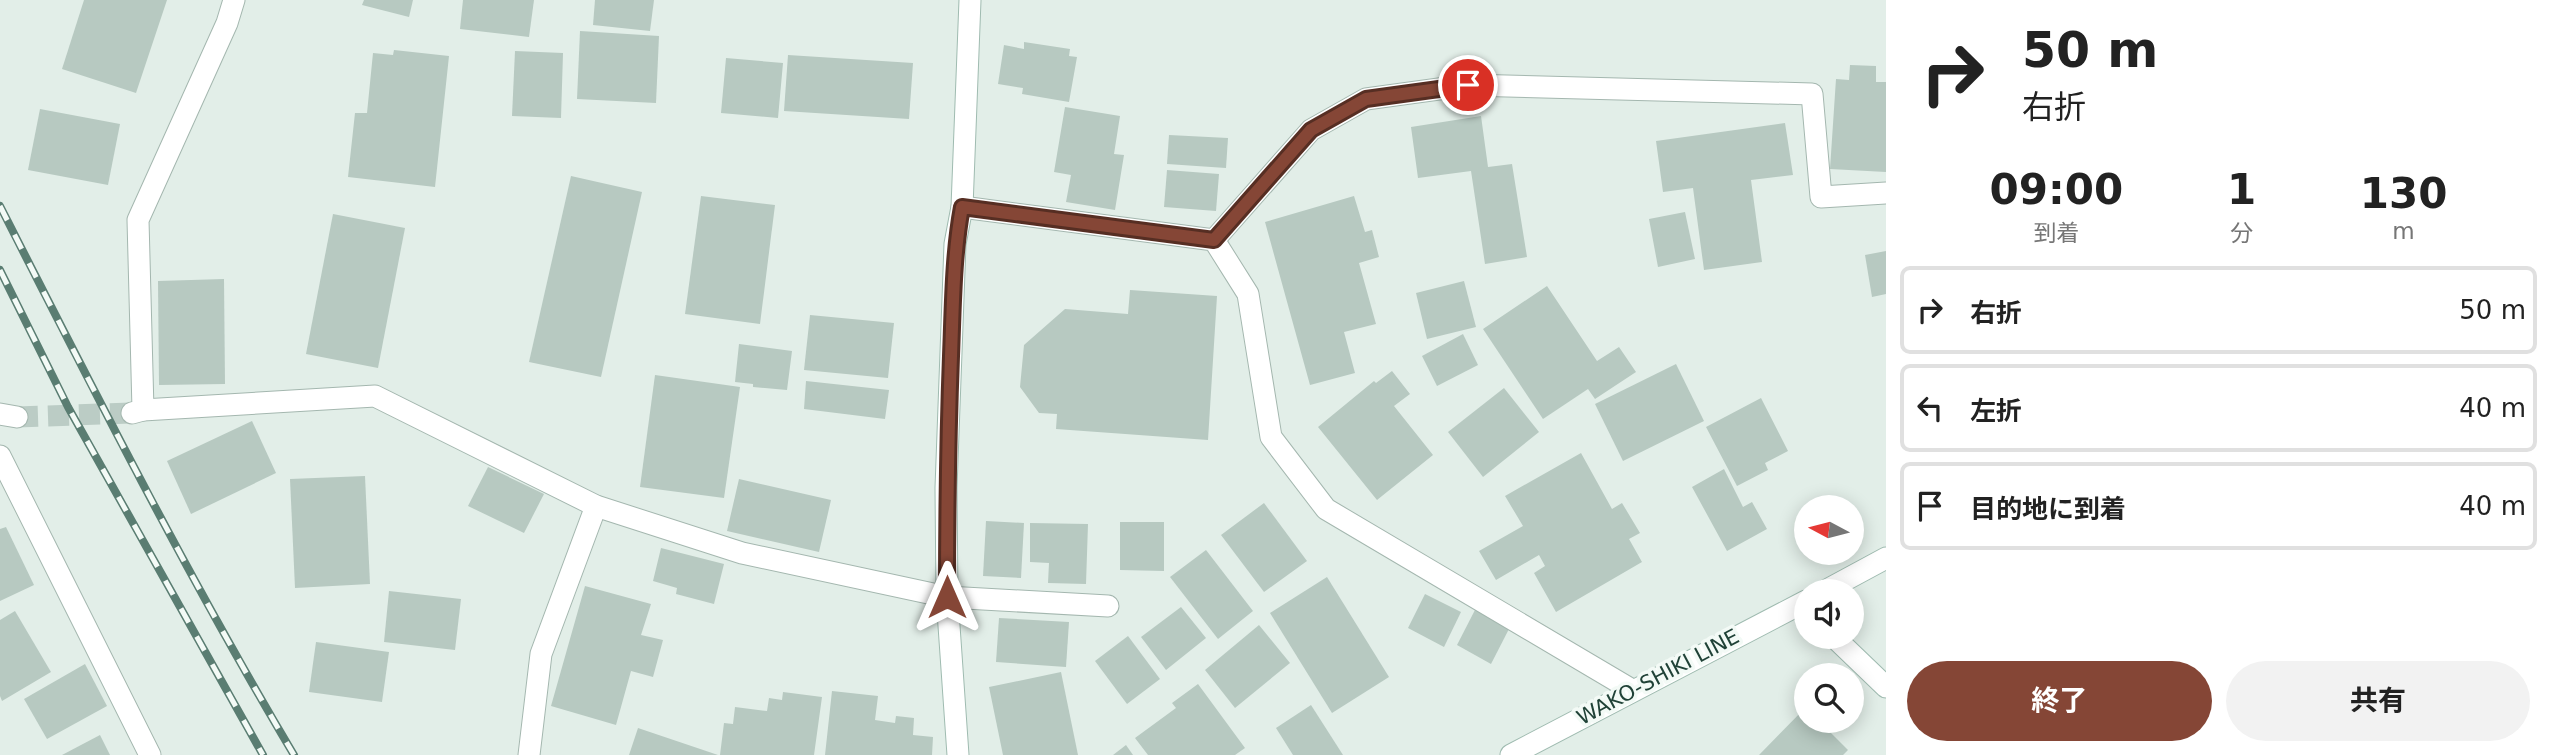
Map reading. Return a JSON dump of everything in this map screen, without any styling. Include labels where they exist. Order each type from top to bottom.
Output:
[{"type":"street","points":[[234,0],[227,23],[138,220],[138,412],[375,396],[596,506],[742,553],[947,597],[1108,606]]},
{"type":"street","points":[[958,755],[947,597],[946,488],[956,244],[962,207],[970,0]]},
{"type":"street","points":[[1214,240],[1311,130],[1366,99],[1468,85],[1812,93],[1821,197],[1886,193]]},
{"type":"street","points":[[962,207],[1214,240]]},
{"type":"street","points":[[1214,240],[1248,294],[1271,437],[1326,509],[1632,690]]},
{"type":"street","points":[[0,456],[150,755]]},
{"type":"street","points":[[528,755],[541,654],[596,506]]},
{"type":"street","points":[[1847,579],[1886,558]]},
{"type":"street","name":"WAKO-SHIKI LINE","points":[[1511,755],[1632,690],[1794,610]]},
{"type":"street","points":[[1846,649],[1886,687]]},
{"type":"building","points":[[84,0],[167,0],[136,93],[62,69]]},
{"type":"building","points":[[364,0],[413,0],[409,17],[362,5]]},
{"type":"building","points":[[463,0],[534,0],[529,37],[460,29]]},
{"type":"building","points":[[595,0],[654,0],[650,31],[593,25]]},
{"type":"building","points":[[580,31],[659,36],[656,103],[577,99]]},
{"type":"building","points":[[1024,42],[1070,49],[1069,56],[1077,57],[1069,102],[1022,94],[1023,88],[998,84],[1004,45],[1024,49]]},
{"type":"building","points":[[394,50],[449,56],[435,187],[348,177],[355,113],[367,113],[373,53],[393,55]]},
{"type":"building","points":[[515,51],[563,53],[561,118],[512,116]]},
{"type":"building","points":[[788,55],[913,63],[909,119],[784,111]]},
{"type":"building","points":[[726,58],[783,63],[778,118],[721,113]]},
{"type":"building","points":[[1850,65],[1876,66],[1876,82],[1886,82],[1886,172],[1830,169],[1836,79],[1849,80]]},
{"type":"building","points":[[1065,107],[1120,116],[1114,154],[1124,155],[1115,210],[1066,202],[1071,175],[1054,172]]},
{"type":"building","points":[[40,109],[120,124],[108,185],[28,170]]},
{"type":"building","points":[[1481,116],[1488,167],[1512,164],[1527,257],[1485,264],[1471,171],[1418,178],[1411,127]]},
{"type":"building","points":[[1785,123],[1793,175],[1751,180],[1762,262],[1704,270],[1693,188],[1663,192],[1656,141]]},
{"type":"building","points":[[1169,135],[1228,138],[1226,168],[1167,164]]},
{"type":"building","points":[[1167,170],[1219,174],[1216,211],[1164,207]]},
{"type":"building","points":[[571,176],[642,192],[601,377],[529,362]]},
{"type":"building","points":[[701,196],[775,205],[760,324],[685,314]]},
{"type":"building","points":[[1354,196],[1365,232],[1372,230],[1379,257],[1359,263],[1376,324],[1344,332],[1355,373],[1310,385],[1265,222]]},
{"type":"building","points":[[1685,212],[1695,259],[1658,267],[1649,219]]},
{"type":"building","points":[[333,214],[405,228],[378,368],[306,354]]},
{"type":"building","points":[[1886,251],[1886,294],[1872,297],[1865,255]]},
{"type":"building","points":[[224,279],[225,384],[159,385],[158,281]]},
{"type":"building","points":[[1464,281],[1476,327],[1427,339],[1416,293]]},
{"type":"building","points":[[1547,286],[1597,361],[1619,347],[1636,372],[1595,399],[1588,389],[1543,419],[1483,329]]},
{"type":"building","points":[[1130,290],[1217,296],[1208,440],[1056,429],[1057,414],[1039,413],[1020,387],[1024,345],[1065,309],[1128,314]]},
{"type":"building","points":[[810,315],[894,323],[888,378],[804,370]]},
{"type":"building","points":[[1463,334],[1478,365],[1437,386],[1422,356]]},
{"type":"building","points":[[739,344],[792,351],[787,390],[753,387],[753,384],[735,382]]},
{"type":"building","points":[[1676,364],[1704,421],[1623,461],[1595,404]]},
{"type":"building","points":[[1392,371],[1410,394],[1394,406],[1433,455],[1377,500],[1318,427],[1374,381],[1376,383]]},
{"type":"building","points":[[655,375],[740,387],[724,498],[640,487]]},
{"type":"building","points":[[806,381],[889,390],[885,419],[804,409]]},
{"type":"building","points":[[1504,388],[1539,432],[1483,477],[1448,432]]},
{"type":"building","points":[[1761,398],[1788,451],[1765,463],[1768,470],[1737,486],[1706,427]]},
{"type":"building","points":[[252,421],[276,473],[191,514],[167,461]]},
{"type":"building","points":[[1581,453],[1612,509],[1622,503],[1640,533],[1629,539],[1642,562],[1556,612],[1534,573],[1545,566],[1539,555],[1496,580],[1479,551],[1523,526],[1505,496]]},
{"type":"building","points":[[488,467],[544,494],[524,533],[468,506]]},
{"type":"building","points":[[1724,469],[1743,507],[1752,502],[1767,529],[1727,551],[1692,487]]},
{"type":"building","points":[[365,476],[370,584],[295,588],[290,479]]},
{"type":"building","points":[[739,479],[831,500],[819,552],[727,531]]},
{"type":"building","points":[[1264,503],[1307,561],[1264,592],[1221,535]]},
{"type":"building","points":[[986,521],[1024,523],[1021,578],[983,576]]},
{"type":"building","points":[[1120,522],[1164,522],[1164,571],[1120,570]]},
{"type":"building","points":[[1030,523],[1088,524],[1086,584],[1048,583],[1049,563],[1030,562]]},
{"type":"building","points":[[6,527],[34,585],[0,601],[0,529]]},
{"type":"building","points":[[661,548],[724,564],[714,604],[676,594],[677,588],[653,581]]},
{"type":"building","points":[[1206,550],[1253,611],[1218,639],[1170,577]]},
{"type":"building","points":[[1327,577],[1389,677],[1332,713],[1270,613]]},
{"type":"building","points":[[585,586],[651,604],[641,635],[663,640],[653,677],[631,671],[616,725],[551,706]]},
{"type":"building","points":[[389,591],[461,599],[455,650],[384,642]]},
{"type":"building","points":[[1425,594],[1461,612],[1444,647],[1408,628]]},
{"type":"building","points":[[1181,607],[1206,638],[1166,670],[1141,637]]},
{"type":"building","points":[[1476,608],[1510,627],[1491,664],[1457,645]]},
{"type":"building","points":[[15,611],[51,672],[2,701],[0,620]]},
{"type":"building","points":[[999,618],[1069,622],[1066,667],[996,662]]},
{"type":"building","points":[[1259,625],[1290,663],[1235,708],[1205,670]]},
{"type":"building","points":[[1128,636],[1160,679],[1127,704],[1095,661]]},
{"type":"building","points":[[316,642],[389,652],[382,702],[309,692]]},
{"type":"building","points":[[85,664],[107,706],[47,739],[24,699]]},
{"type":"building","points":[[1061,672],[1078,755],[1003,755],[989,687]]},
{"type":"building","points":[[1198,684],[1245,748],[1235,755],[1148,755],[1135,738],[1176,708],[1172,703]]},
{"type":"building","points":[[832,691],[878,696],[875,720],[895,723],[896,716],[914,718],[913,735],[933,737],[932,755],[825,755]]},
{"type":"building","points":[[783,692],[822,697],[814,755],[720,755],[724,723],[733,724],[735,707],[767,711],[769,698],[782,700]]},
{"type":"building","points":[[1311,705],[1343,755],[1293,755],[1276,728]]},
{"type":"building","points":[[1794,719],[1794,733],[1831,733],[1848,750],[1843,755],[1759,755]]},
{"type":"building","points":[[638,728],[718,755],[629,755]]},
{"type":"building","points":[[100,735],[110,755],[62,755]]},
{"type":"building","points":[[1126,745],[1133,755],[1113,755]]},
{"type":"tunnel","points":[[17,417],[132,413]]},
{"type":"railway","points":[[0,206],[179,552],[294,755]]},
{"type":"railway","points":[[0,270],[68,407],[263,755]]},
{"type":"route","points":[[947,597],[946,488],[952,326],[956,244],[962,207],[1214,240],[1311,130],[1366,99],[1468,85]]}]
